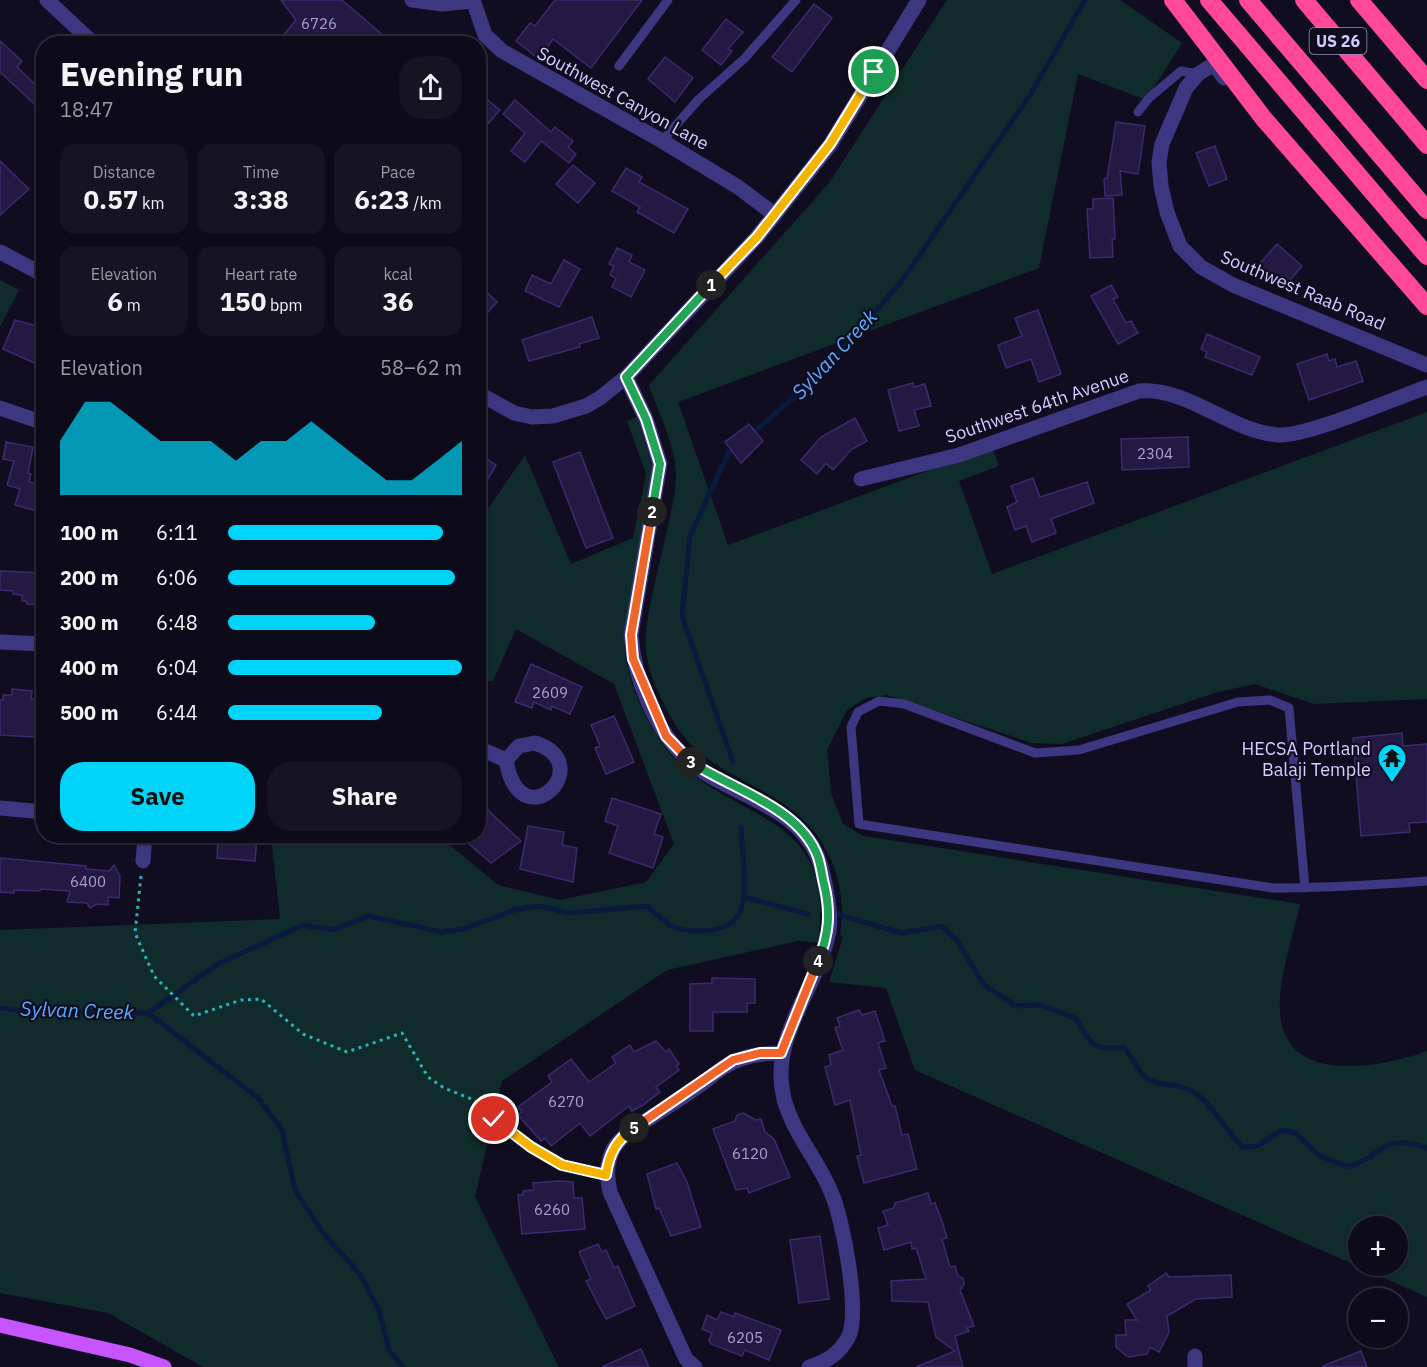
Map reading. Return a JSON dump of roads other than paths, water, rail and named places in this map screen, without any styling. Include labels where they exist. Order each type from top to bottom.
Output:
[{"type":"highway","points":[[1173,0],[1264,119],[1427,306]]},
{"type":"highway","points":[[1209,0],[1427,256]]},
{"type":"highway","points":[[1248,0],[1427,210]]},
{"type":"highway","name":"US 26","points":[[1304,0],[1427,145]]},
{"type":"highway","name":"US 26","points":[[1359,0],[1427,80]]},
{"type":"main road","points":[[0,1325],[130,1355],[164,1367]]},
{"type":"street","points":[[47,0],[85,36]]},
{"type":"street","points":[[412,0],[442,4],[473,0]]},
{"type":"street","name":"Southwest Canyon Lane","points":[[473,0],[485,35],[502,51],[662,141],[738,187],[774,214]]},
{"type":"street","points":[[486,397],[514,413],[532,417],[554,416],[593,402],[626,377],[757,237],[830,144],[919,0]]},
{"type":"street","points":[[1198,74],[1214,64],[1227,81]]},
{"type":"street","name":"Southwest Raab Road","points":[[1198,74],[1183,95],[1162,144],[1159,162],[1164,202],[1180,246],[1201,267],[1233,285],[1427,365]]},
{"type":"street","points":[[0,252],[36,271]]},
{"type":"street","points":[[626,377],[646,419],[660,464],[631,635],[633,659],[666,736],[688,760],[774,809],[802,831],[818,856],[826,895],[829,930],[781,1053],[783,1098],[794,1127],[831,1192],[841,1221],[854,1312],[849,1337],[831,1360],[809,1367]]},
{"type":"street","name":"Southwest 64th Avenue","points":[[861,479],[959,455],[1138,391],[1161,392],[1258,431],[1288,435],[1427,387]]},
{"type":"street","points":[[0,408],[36,420]]},
{"type":"street","points":[[0,642],[36,644]]},
{"type":"street","points":[[486,751],[506,760]]},
{"type":"street","points":[[0,808],[36,811]]},
{"type":"street","points":[[142,861],[145,843]]},
{"type":"street","points":[[695,1367],[686,1359],[610,1192],[606,1175],[612,1151],[628,1132],[676,1102],[733,1060],[760,1053],[781,1053]]},
{"type":"lane","points":[[619,66],[668,0]]},
{"type":"lane","points":[[662,141],[699,99],[744,59],[796,0]]},
{"type":"lane","points":[[1138,112],[1149,98],[1181,71],[1198,74]]},
{"type":"lane","points":[[1305,888],[1289,708],[1270,700],[1239,702],[1079,750],[1035,753],[904,704],[879,702],[858,712],[851,727],[859,824],[1273,888],[1305,888],[1427,881]]},
{"type":"waterway","name":"Sylvan Creek","points":[[751,434],[815,380],[901,282],[1030,95],[1085,0]]},
{"type":"waterway","name":"Sylvan Creek","points":[[733,762],[682,616],[690,536],[728,454],[737,446]]},
{"type":"waterway","name":"Sylvan Creek","points":[[0,1008],[23,1011],[148,1013],[218,964],[303,925],[333,930],[368,916],[442,932],[467,928],[514,910],[540,906],[570,913],[647,906],[665,922],[676,928],[696,931],[718,928],[728,925],[735,919],[743,903],[745,881],[741,827]]},
{"type":"waterway","points":[[744,897],[808,914]]},
{"type":"waterway","points":[[837,914],[901,933],[941,926],[956,939],[984,985],[1016,1006],[1041,1005],[1077,1019],[1086,1035],[1099,1047],[1123,1047],[1145,1077],[1155,1082],[1184,1088],[1198,1095],[1243,1147],[1257,1146],[1283,1130],[1295,1133],[1320,1156],[1349,1167],[1392,1144],[1412,1144],[1427,1148]]},
{"type":"waterway","points":[[148,1013],[258,1098],[282,1130],[295,1190],[323,1233],[359,1273],[379,1310],[389,1350],[403,1367]]},
{"type":"place","name":"HECSA Portland Balaji Temple","points":[[1392,784]]}]
